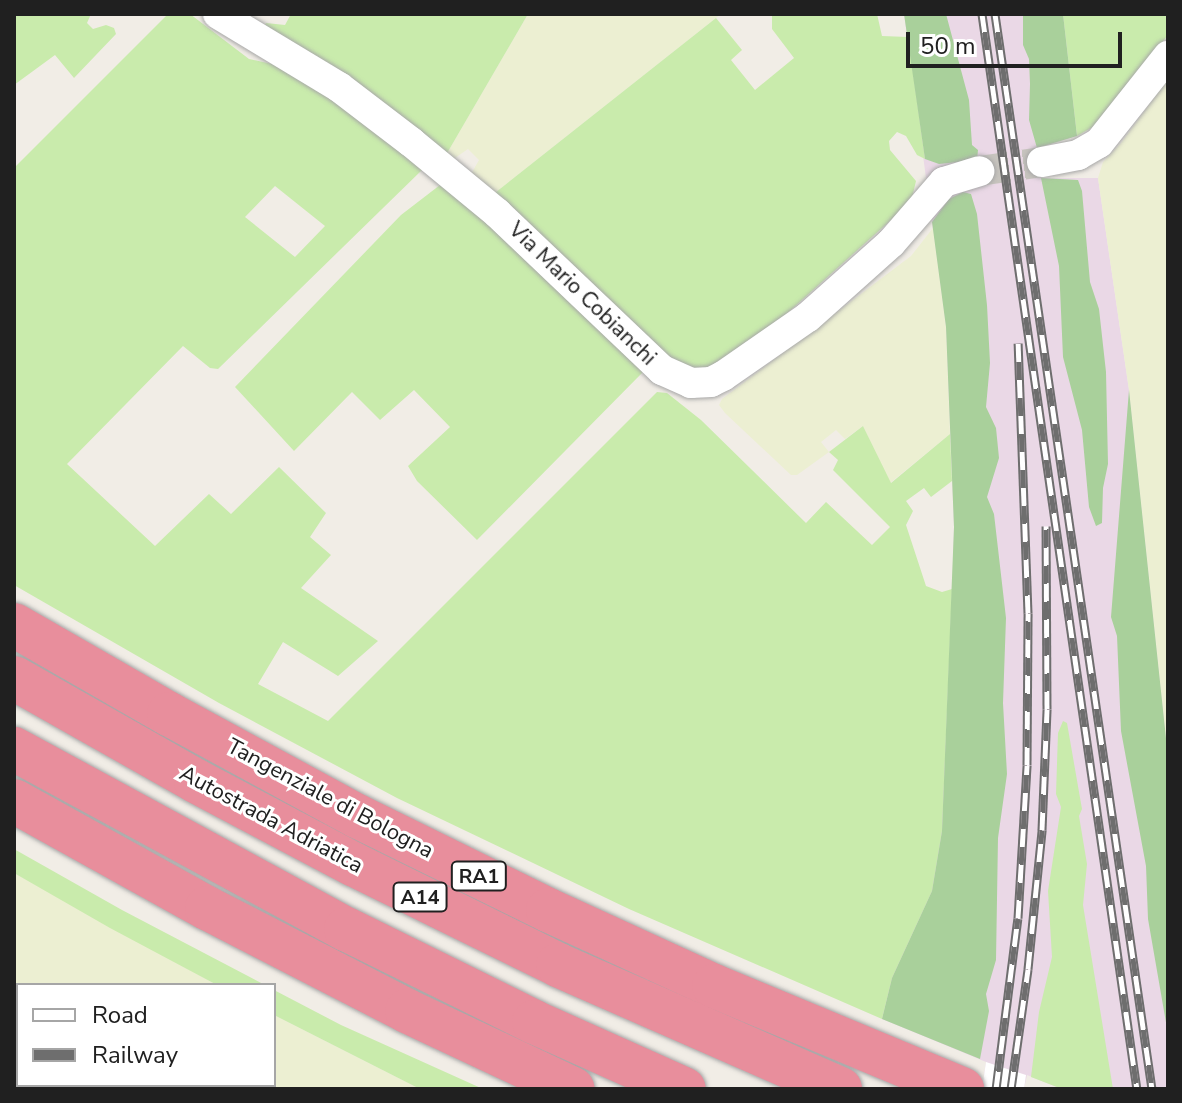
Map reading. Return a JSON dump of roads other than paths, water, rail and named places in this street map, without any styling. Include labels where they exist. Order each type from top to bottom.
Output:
[{"type":"highway","name":"Tangenziale di Bologna","points":[[14,625],[357,816],[534,903],[714,986],[962,1089]]},
{"type":"highway","name":"Autostrada Adriatica","points":[[14,678],[196,781],[366,871],[558,965],[840,1089]]},
{"type":"highway","points":[[14,749],[346,929],[534,1022],[684,1089]]},
{"type":"highway","points":[[14,801],[247,929],[407,1011],[573,1089]]},
{"type":"street","name":"Via Mario Cobianchi","points":[[218,14],[339,87],[411,142],[508,223],[662,370],[691,383],[711,382],[723,376],[808,317],[891,243],[944,182],[979,171]]},
{"type":"street","points":[[1042,162],[1078,155],[1099,143],[1168,56]]},
{"type":"tunnel","points":[[979,171],[1042,162]]},
{"type":"railway","points":[[982,14],[1137,1089]]},
{"type":"railway","points":[[995,14],[1152,1089]]},
{"type":"railway","points":[[996,1089],[1018,918],[1027,765],[1028,613],[1018,343]]},
{"type":"railway","points":[[1011,1089],[1028,969],[1042,830],[1047,709],[1046,526]]}]
